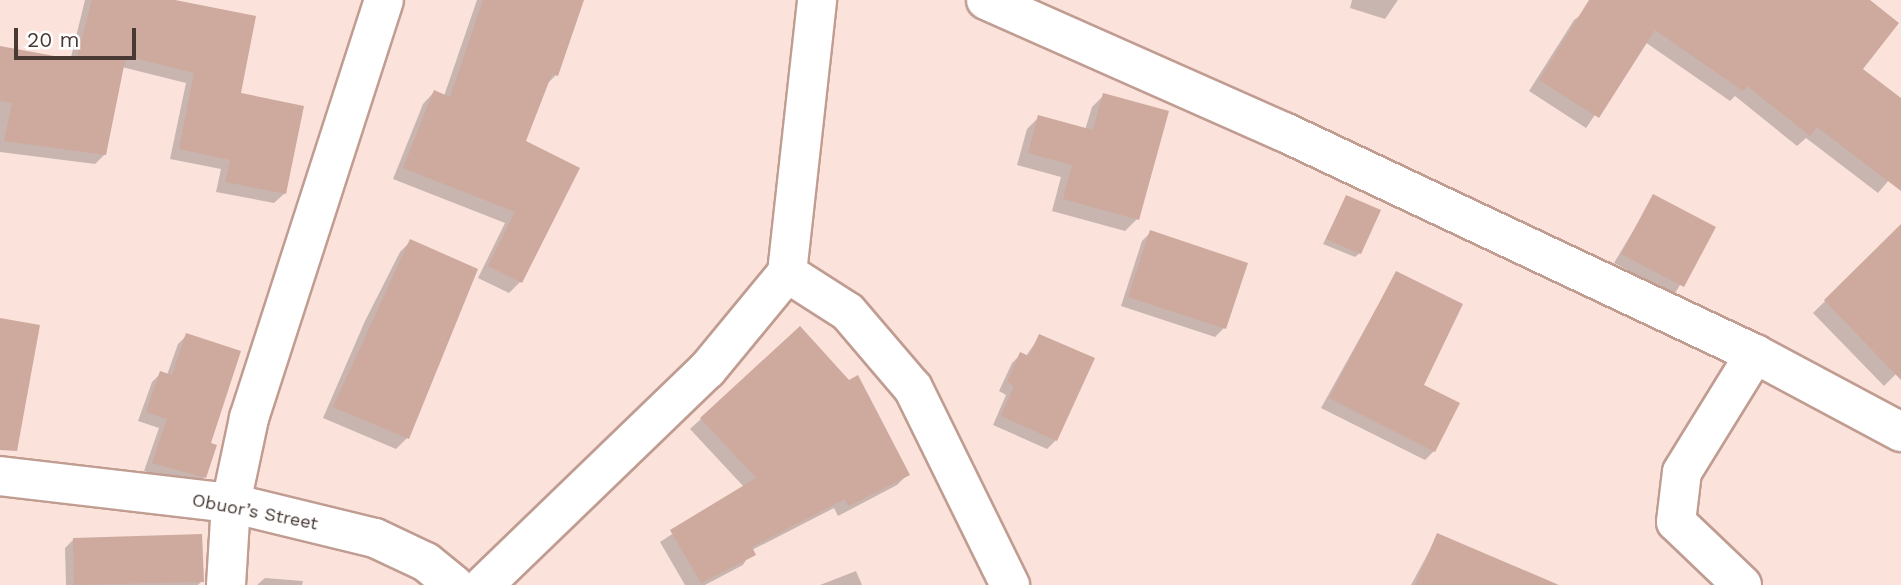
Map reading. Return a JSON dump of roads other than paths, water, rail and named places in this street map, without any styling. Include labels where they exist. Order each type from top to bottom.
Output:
[{"type":"street","points":[[226,585],[231,503],[249,418],[384,0]]},
{"type":"street","points":[[484,585],[707,370],[787,273],[817,0]]},
{"type":"street","points":[[986,0],[1284,131],[1755,354],[1901,432]]},
{"type":"street","points":[[787,273],[848,312],[914,388],[1010,585]]},
{"type":"street","points":[[1742,585],[1676,522],[1682,472],[1755,354]]},
{"type":"street","name":"Obuor’s Street","points":[[0,476],[231,503],[375,538],[426,562],[454,585]]}]
